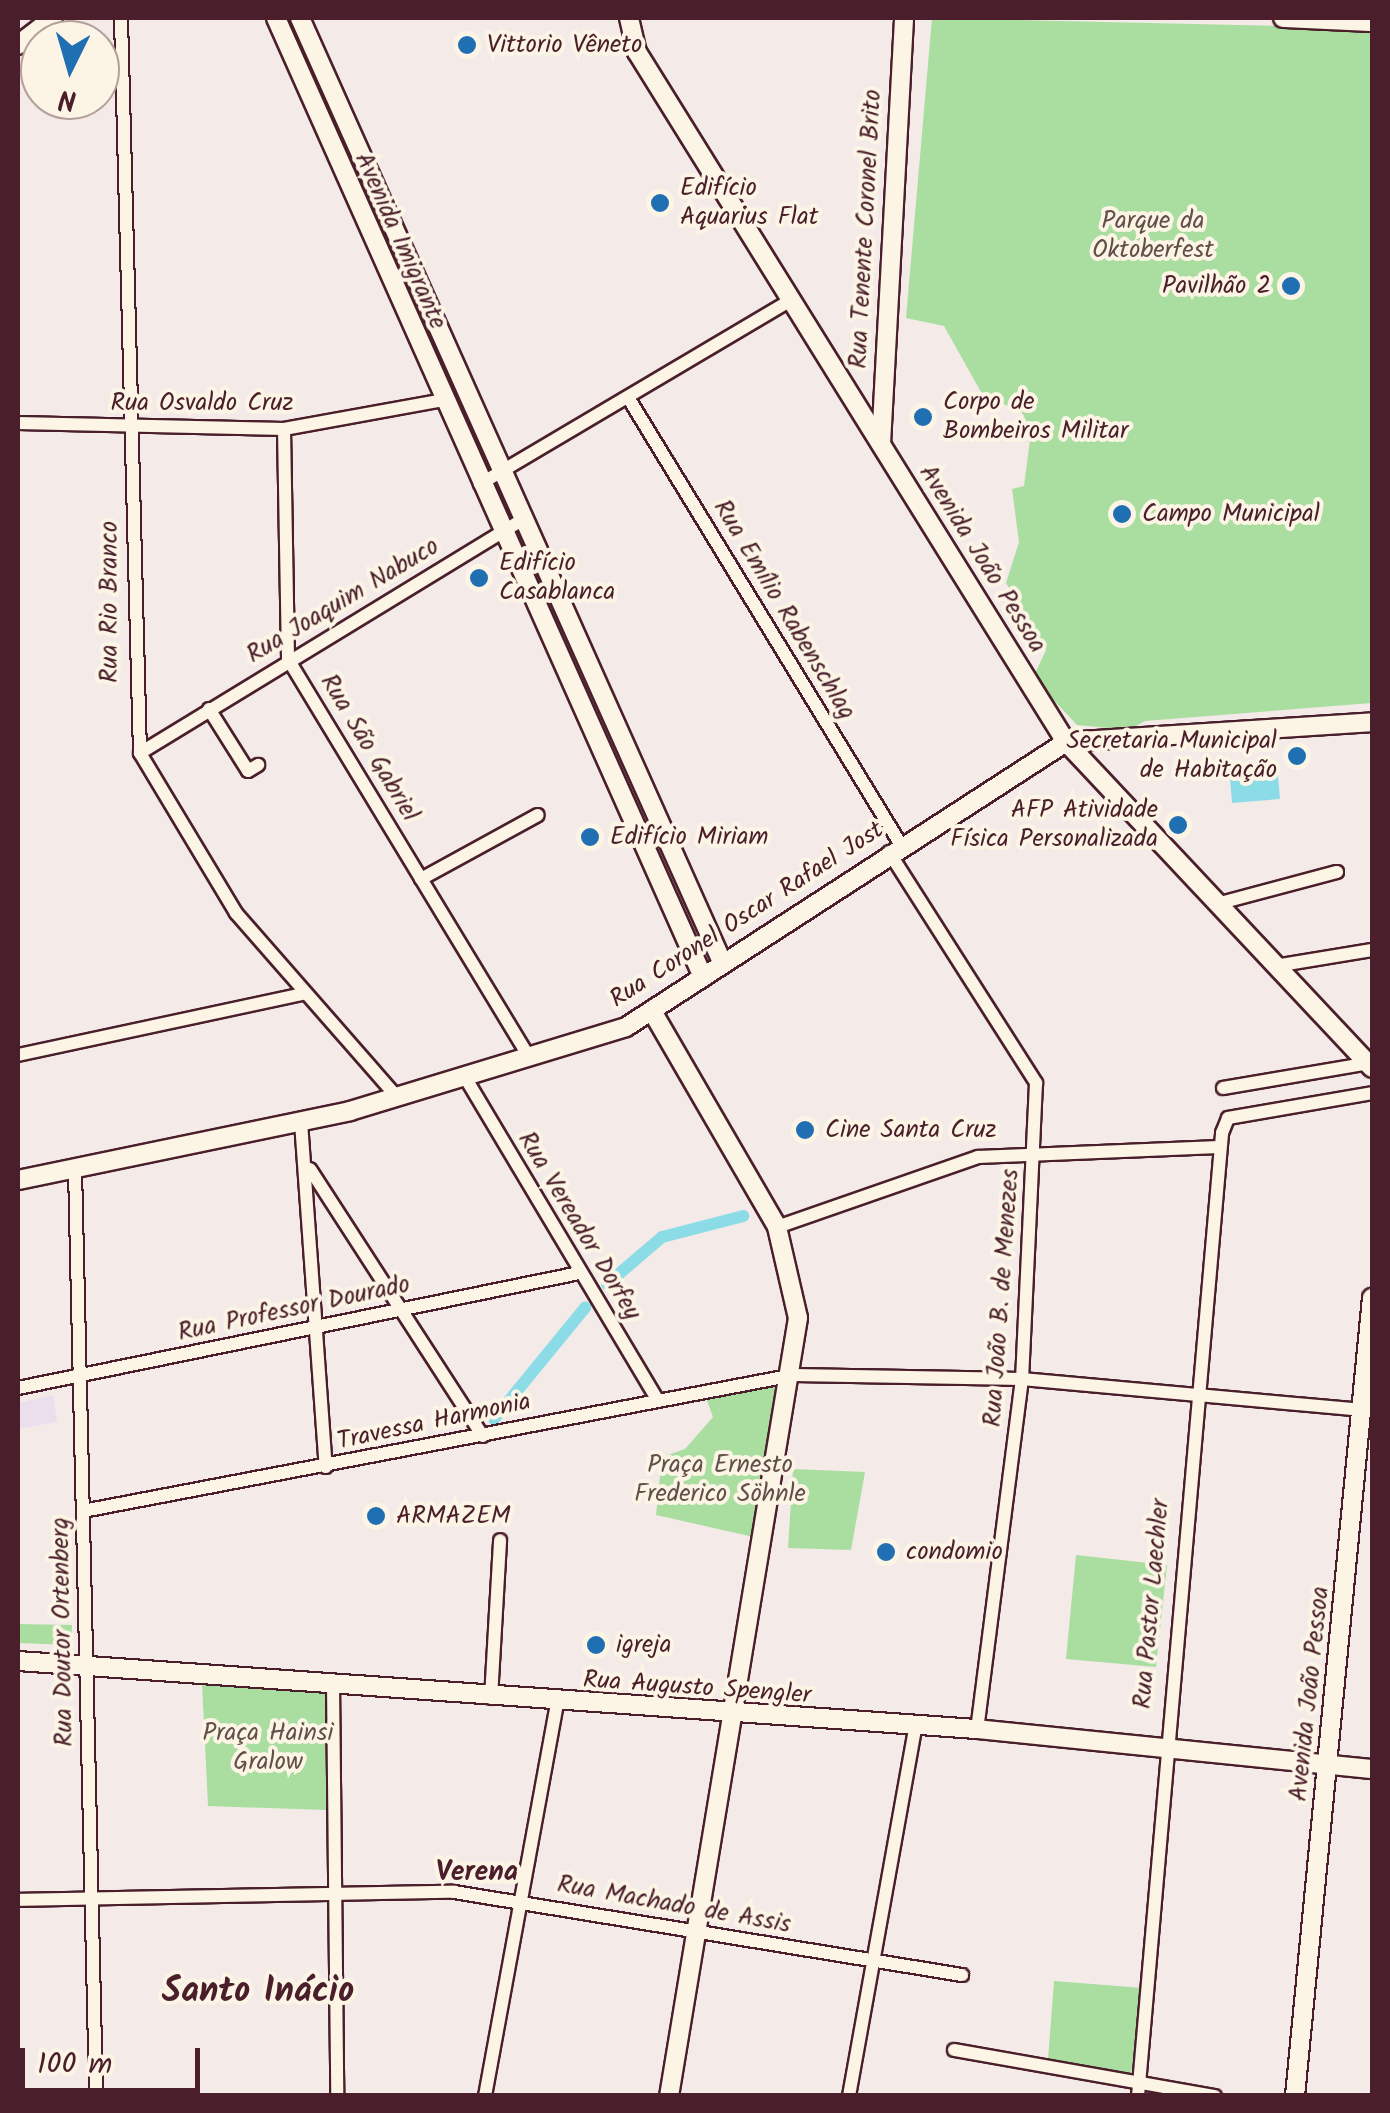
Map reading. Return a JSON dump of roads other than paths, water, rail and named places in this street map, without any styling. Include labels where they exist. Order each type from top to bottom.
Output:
[{"type":"street","points":[[18,45],[53,18]]},
{"type":"street","name":"Rua Rio Branco","points":[[122,18],[140,752],[236,913],[398,1098]]},
{"type":"street","name":"Avenida Imigrante","points":[[276,18],[500,533],[704,977]]},
{"type":"street","name":"Avenida Imigrante","points":[[300,18],[520,521],[723,964]]},
{"type":"street","name":"Avenida João Pessoa","points":[[629,18],[637,52],[846,399],[881,444],[1066,742],[1224,902],[1371,1066]]},
{"type":"street","name":"Rua Tenente Coronel Brito","points":[[881,444],[904,18]]},
{"type":"street","points":[[1282,18],[1372,22]]},
{"type":"street","points":[[480,484],[629,400],[789,301]]},
{"type":"street","points":[[846,399],[870,396],[882,380]]},
{"type":"street","name":"Rua Osvaldo Cruz","points":[[18,424],[284,430],[444,400]]},
{"type":"street","name":"Rua Emílio Rabenschlag","points":[[629,400],[895,848]]},
{"type":"street","name":"Rua São Gabriel","points":[[284,430],[288,659],[529,1058]]},
{"type":"street","points":[[500,533],[520,521]]},
{"type":"street","name":"Rua Joaquim Nabuco","points":[[140,752],[500,533]]},
{"type":"street","points":[[209,710],[248,771],[258,765]]},
{"type":"street","points":[[1040,758],[1049,715],[1111,740],[1098,774]]},
{"type":"street","name":"Rua Coronel Oscar Rafael Jost","points":[[18,1180],[398,1098],[529,1058],[652,1011],[895,848],[1066,742],[1372,722]]},
{"type":"street","points":[[421,878],[538,815]]},
{"type":"street","name":"Rua João B. de Menezes","points":[[895,848],[1032,1070],[1036,1149],[1022,1379],[977,1729]]},
{"type":"street","points":[[1224,902],[1337,872]]},
{"type":"street","points":[[674,911],[694,900]]},
{"type":"street","points":[[1281,965],[1372,950]]},
{"type":"street","points":[[18,1055],[303,994]]},
{"type":"street","points":[[652,1011],[777,1227],[798,1318],[794,1374],[669,2096]]},
{"type":"street","points":[[1222,1088],[1371,1066]]},
{"type":"street","name":"Rua Vereador Dorfey","points":[[465,1077],[656,1398]]},
{"type":"street","name":"Rua Pastor Laechler","points":[[1139,2090],[1160,1898],[1162,1748],[1219,1147],[1228,1118],[1372,1093]]},
{"type":"street","points":[[301,1122],[308,1166],[326,1467]]},
{"type":"street","points":[[777,1227],[930,1171],[1036,1149],[1219,1147]]},
{"type":"street","points":[[308,1166],[405,1309],[482,1436]]},
{"type":"street","name":"Rua Doutor Ortenberg","points":[[76,1168],[96,2096]]},
{"type":"street","name":"Rua Professor Dourado","points":[[18,1388],[579,1273]]},
{"type":"street","name":"Avenida João Pessoa","points":[[1295,2096],[1368,1411],[1372,1298]]},
{"type":"street","name":"Travessa Harmonia","points":[[83,1512],[794,1374],[1022,1379],[1368,1411]]},
{"type":"street","points":[[490,1698],[500,1540]]},
{"type":"street","name":"Rua Augusto Spengler","points":[[18,1661],[86,1663],[733,1717],[977,1729],[1372,1769]]},
{"type":"street","points":[[333,1684],[337,2096]]},
{"type":"street","points":[[485,2096],[557,1704]]},
{"type":"street","points":[[849,2096],[916,1725]]},
{"type":"street","name":"Rua Machado de Assis","points":[[18,1900],[336,1893],[520,1902],[962,1976]]},
{"type":"street","points":[[954,2050],[1139,2090],[1215,2096]]},
{"type":"water","points":[[1278,775],[1280,799],[1232,803],[1230,779]]},
{"type":"waterway","points":[[607,1284],[662,1237],[743,1216]]},
{"type":"waterway","points":[[494,1419],[585,1308]]},
{"type":"place","name":"Vittorio Vêneto","points":[[467,45]]},
{"type":"place","name":"Edifício Aquarius Flat","points":[[660,203]]},
{"type":"place","name":"Pavilhão 2","points":[[1291,286]]},
{"type":"place","name":"Corpo de Bombeiros Militar","points":[[923,417]]},
{"type":"place","name":"Campo Municipal","points":[[1122,514]]},
{"type":"place","name":"Edifício Casablanca","points":[[479,578]]},
{"type":"place","name":"Secretaria Municipal de Habitação","points":[[1297,756]]},
{"type":"place","name":"AFP Atividade Física Personalizada","points":[[1178,825]]},
{"type":"place","name":"Edifício Miriam","points":[[590,837]]},
{"type":"place","name":"Cine Santa Cruz","points":[[805,1130]]},
{"type":"place","name":"ARMAZEM","points":[[376,1516]]},
{"type":"place","name":"condomio","points":[[886,1552]]},
{"type":"place","name":"igreja","points":[[596,1645]]},
{"type":"district","name":"Verena","points":[[477,1873]]},
{"type":"district","name":"Santo Inácio","points":[[258,1992]]},
{"type":"park label","name":"Parque da Oktoberfest","points":[[1153,236]]},
{"type":"park label","name":"Praça Ernesto Frederico Söhnle","points":[[720,1480]]},
{"type":"park label","name":"Praça Hainsi Gralow","points":[[268,1748]]}]
